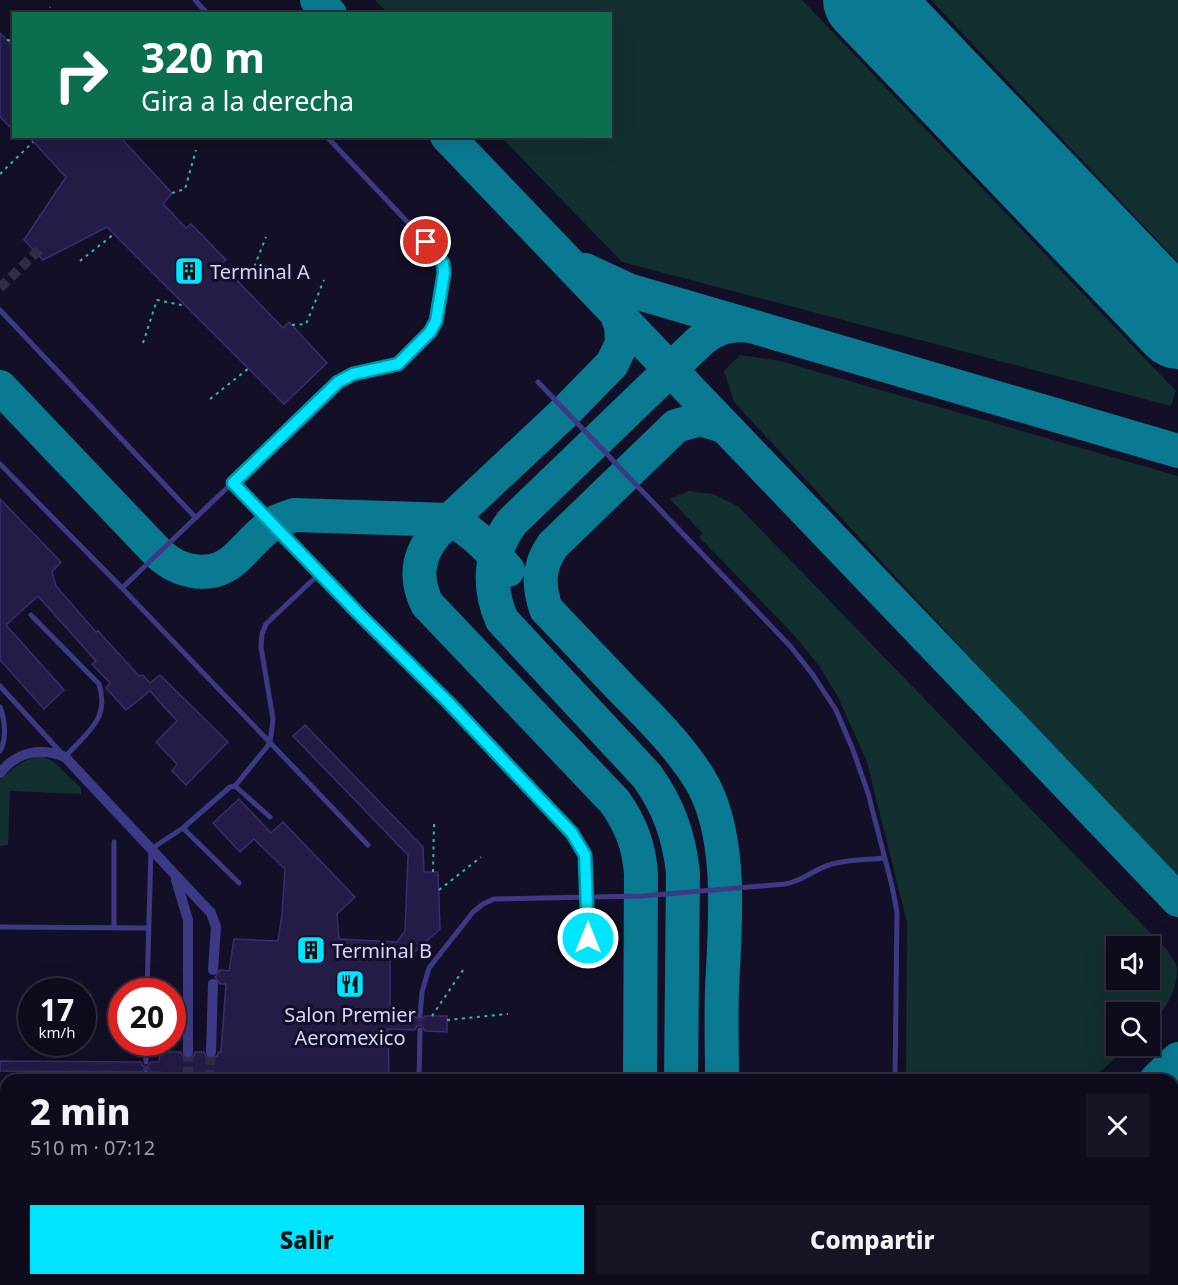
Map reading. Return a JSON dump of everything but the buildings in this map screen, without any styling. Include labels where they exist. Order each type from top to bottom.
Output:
[{"type":"street","points":[[2,767],[34,752],[50,751],[65,757],[211,913],[216,927],[213,970]]},
{"type":"street","points":[[175,876],[188,920],[188,1052]]},
{"type":"street","points":[[211,1052],[213,984]]},
{"type":"lane","points":[[195,0],[206,12]]},
{"type":"lane","points":[[122,588],[338,382],[353,374],[398,364],[430,332],[436,321],[442,290],[443,263],[328,138]]},
{"type":"lane","points":[[0,310],[196,518]]},
{"type":"lane","points":[[537,382],[791,647],[836,710],[868,793],[897,912],[896,1074]]},
{"type":"lane","points":[[0,464],[368,845]]},
{"type":"lane","points":[[233,483],[319,574],[448,702],[572,833],[585,855],[588,938]]},
{"type":"lane","points":[[147,978],[151,849],[183,828],[226,789],[235,786],[270,743],[273,719],[261,646],[262,634],[266,624],[319,574]]},
{"type":"lane","points":[[0,686],[65,757],[97,723],[102,711],[103,698],[99,684],[31,615]]},
{"type":"lane","points":[[0,707],[4,732],[3,748],[0,752]]},
{"type":"lane","points":[[235,786],[270,817]]},
{"type":"lane","points":[[183,828],[239,883]]},
{"type":"lane","points":[[114,842],[114,928]]},
{"type":"lane","points":[[420,1016],[422,992],[429,968],[473,912],[494,899],[642,896],[785,884],[793,883],[816,869],[834,863],[885,858]]},
{"type":"lane","points":[[0,927],[148,928]]},
{"type":"lane","points":[[419,1074],[420,1030]]},
{"type":"lane","points":[[146,1056],[146,1062]]},
{"type":"path","points":[[47,12],[50,7]]},
{"type":"path","points":[[7,40],[12,41]]},
{"type":"path","points":[[0,174],[33,142]]},
{"type":"path","points":[[172,193],[185,189],[196,150]]},
{"type":"path","points":[[80,261],[114,234]]},
{"type":"path","points":[[234,277],[249,280],[266,237]]},
{"type":"path","points":[[292,325],[306,324],[324,280]]},
{"type":"path","points":[[143,343],[157,300],[186,306]]},
{"type":"path","points":[[210,399],[249,368]]},
{"type":"path","points":[[433,872],[434,825]]},
{"type":"path","points":[[439,890],[481,857]]},
{"type":"path","points":[[432,1016],[465,967]]},
{"type":"path","points":[[447,1020],[508,1014]]},
{"type":"green space","points":[[375,0],[802,0],[1176,391],[1171,406],[622,262],[502,138],[612,138],[612,12],[387,12]]},
{"type":"green space","points":[[931,0],[1178,0],[1178,262]]},
{"type":"green space","points":[[740,355],[780,361],[1178,476],[1178,882],[734,402],[724,371]]},
{"type":"green space","points":[[689,491],[713,494],[738,506],[1153,936],[1106,936],[1106,990],[1160,990],[1160,943],[1167,950],[1177,967],[1177,976],[1173,992],[1160,1013],[1160,1002],[1106,1002],[1106,1056],[1117,1056],[1098,1074],[906,1074],[907,922],[867,762],[837,695],[819,666],[794,635],[699,537],[702,533],[670,499]]},
{"type":"green space","points":[[42,756],[54,762],[81,788],[81,794],[10,791],[8,845],[0,846],[0,780],[19,764]]},
{"type":"taxiway","points":[[317,0],[328,12]]},
{"type":"taxiway","points":[[449,138],[1178,900]]},
{"type":"taxiway","points":[[585,270],[628,290],[1178,451]]},
{"type":"taxiway","points":[[616,313],[621,326],[622,343],[612,364],[565,412],[437,532],[422,557],[419,575],[427,604],[615,802],[630,828],[636,845],[641,874],[640,1074]]},
{"type":"taxiway","points":[[681,1074],[683,873],[672,822],[647,776],[502,620],[494,594],[493,569],[499,545],[512,522],[699,342],[723,328],[736,325],[751,326]]},
{"type":"taxiway","points":[[0,387],[159,554],[176,566],[206,572],[226,566],[272,524],[294,515],[451,520],[475,536],[508,570]]},
{"type":"taxiway","points":[[722,1074],[725,881],[718,826],[710,801],[699,778],[674,744],[546,609],[541,576],[544,560],[553,545],[676,426],[700,419],[723,426]]},
{"type":"taxiway","points":[[1162,1074],[1178,1059]]},
{"type":"runway","points":[[866,0],[1178,326]]},
{"type":"tunnel","points":[[0,288],[42,247]]},
{"type":"tunnel","points":[[188,1052],[188,1074]]},
{"type":"tunnel","points":[[209,1074],[211,1052]]},
{"type":"place","name":"Terminal A","points":[[189,271]]},
{"type":"place","name":"Terminal B","points":[[311,950]]},
{"type":"place","name":"Salon Premier Aeromexico","points":[[350,984]]},
{"type":"route","points":[[426,242],[443,263],[444,273],[436,321],[430,332],[398,364],[353,374],[338,382],[233,483],[358,613],[448,702],[572,833],[583,848],[587,867],[588,938]]}]
